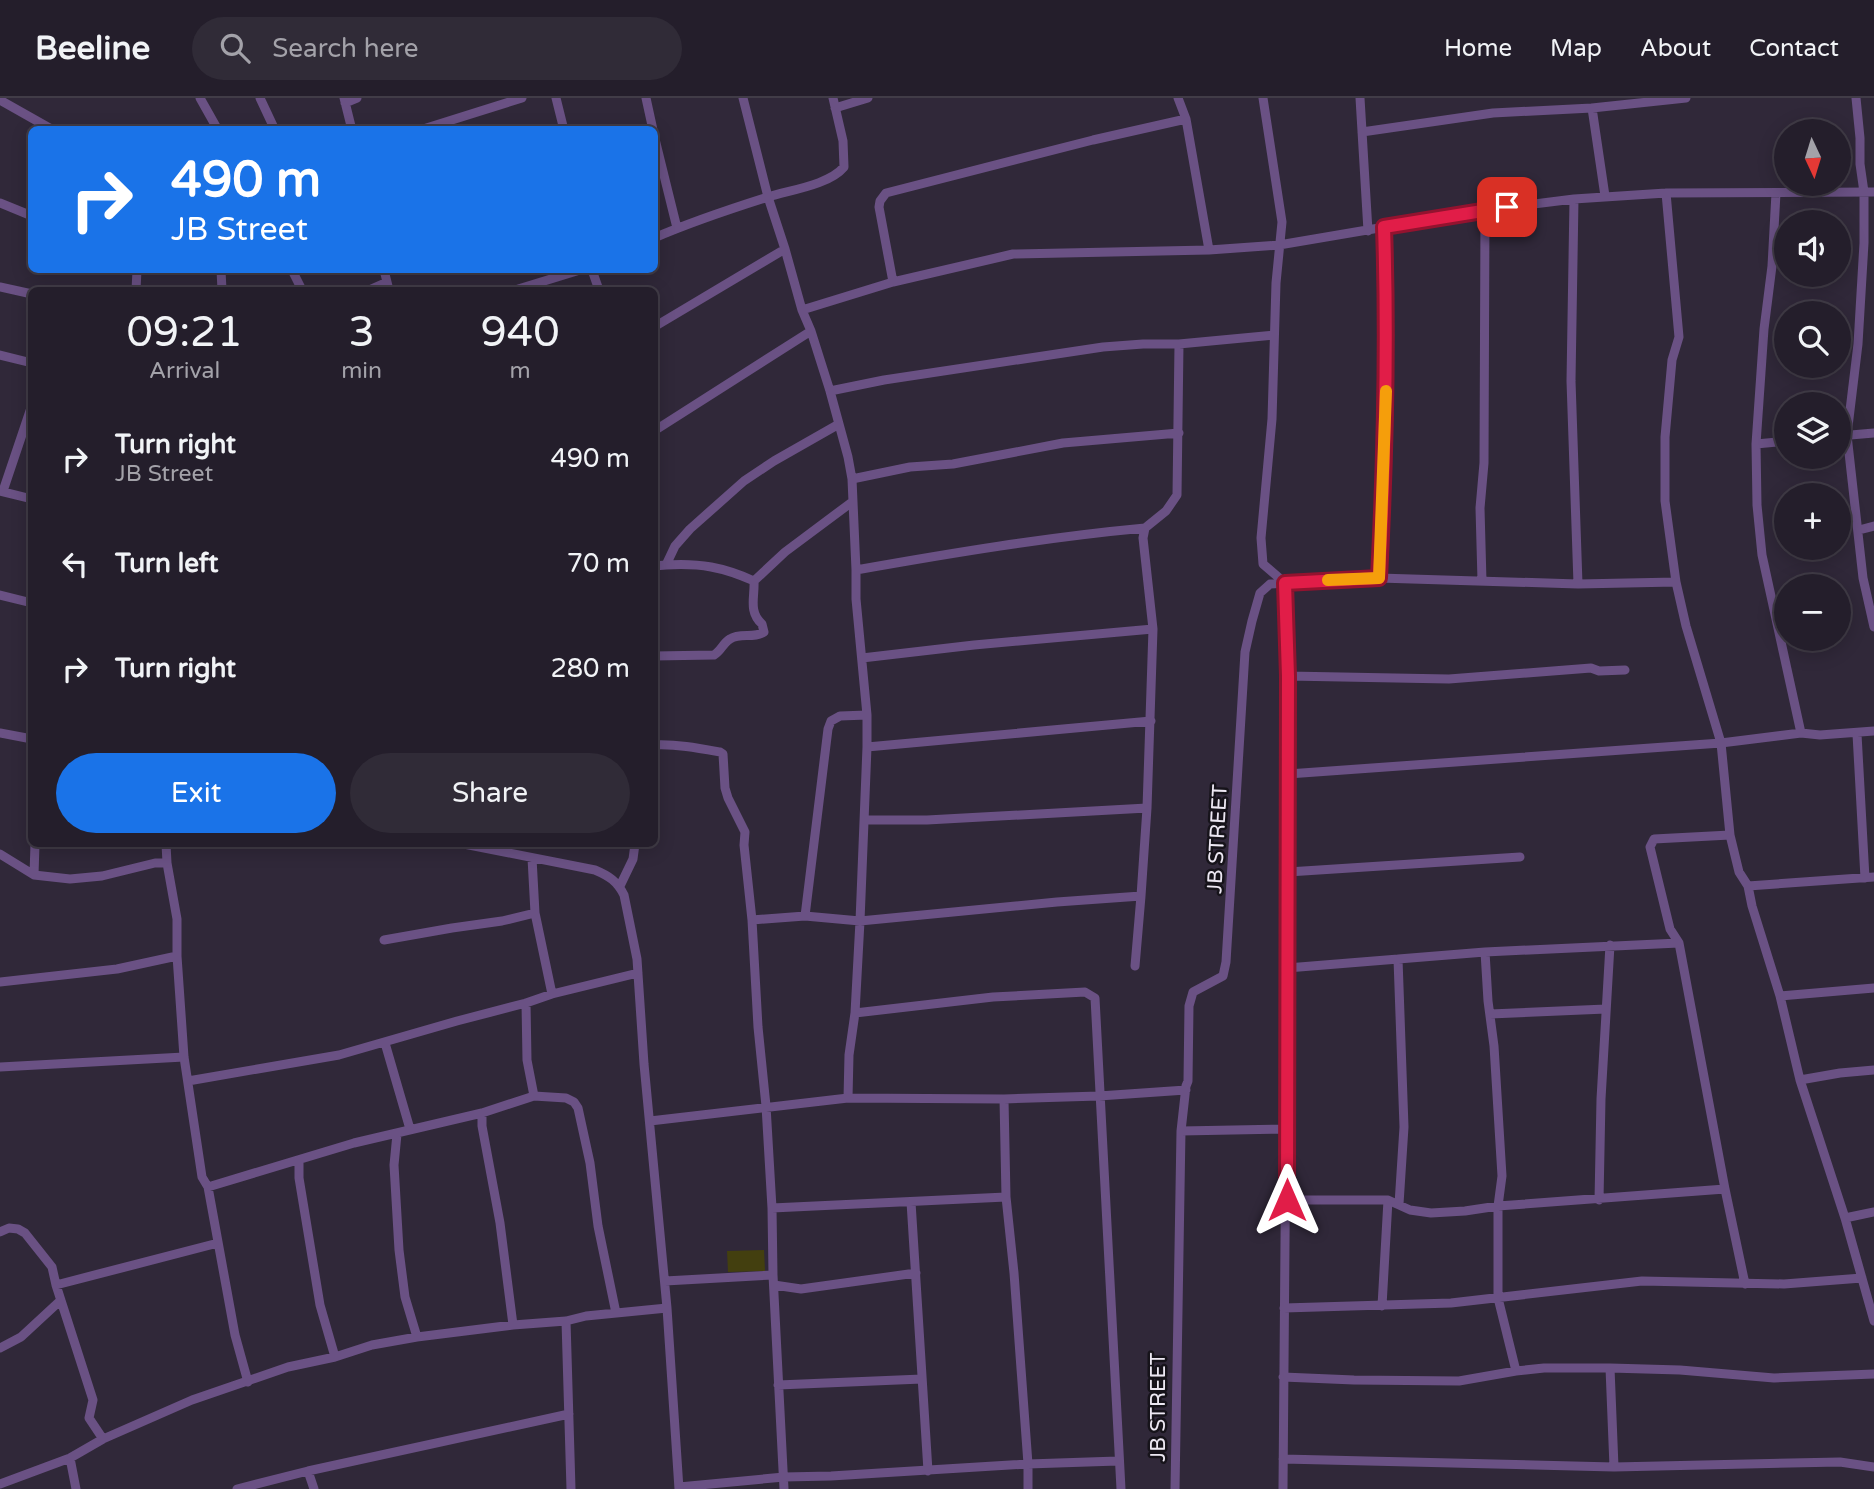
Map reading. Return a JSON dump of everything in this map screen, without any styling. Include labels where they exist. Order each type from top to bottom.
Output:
[{"type":"street","points":[[200,98],[216,126]]},
{"type":"street","points":[[260,98],[273,126]]},
{"type":"street","points":[[351,126],[344,100],[357,98]]},
{"type":"street","points":[[433,126],[522,98]]},
{"type":"street","points":[[556,98],[563,126]]},
{"type":"street","points":[[646,98],[652,126]]},
{"type":"street","points":[[743,98],[768,197],[830,391],[852,479],[856,599],[867,747],[855,1013],[849,1055],[848,1098]]},
{"type":"street","points":[[658,236],[839,173],[844,167],[843,141],[834,103],[868,98]]},
{"type":"street","points":[[1178,98],[1186,119],[1209,250]]},
{"type":"street","points":[[1263,98],[1282,222],[1274,335],[1272,419],[1261,538],[1263,564],[1285,583],[1288,676],[1287,1200],[1283,1489]]},
{"type":"street","points":[[1360,98],[1368,231]]},
{"type":"street","points":[[1362,132],[1493,113],[1592,108],[1686,98]]},
{"type":"street","points":[[1850,392],[1858,344],[1869,192],[1860,164],[1856,98]]},
{"type":"street","points":[[0,102],[45,126]]},
{"type":"street","points":[[1592,108],[1605,196]]},
{"type":"street","points":[[893,282],[879,207],[886,193],[1186,119]]},
{"type":"street","points":[[658,151],[677,228]]},
{"type":"street","points":[[1666,193],[1679,337],[1672,360],[1665,437],[1665,502],[1676,582],[1686,626],[1721,743],[1730,835],[1739,872],[1748,886],[1780,996],[1800,1080],[1845,1218],[1874,1321]]},
{"type":"street","points":[[802,310],[893,282],[1013,254],[1209,250],[1279,245],[1485,210],[1574,198],[1666,193],[1774,193]]},
{"type":"street","points":[[1776,196],[1756,444],[1757,505],[1762,555],[1801,733]]},
{"type":"street","points":[[1574,198],[1571,381],[1578,584]]},
{"type":"street","points":[[0,203],[28,214]]},
{"type":"street","points":[[1482,581],[1480,508],[1484,463],[1485,210]]},
{"type":"street","points":[[1379,578],[1386,389],[1387,296],[1384,227]]},
{"type":"street","points":[[658,324],[785,249]]},
{"type":"street","points":[[525,287],[570,273]]},
{"type":"street","points":[[0,287],[28,293]]},
{"type":"street","points":[[658,427],[811,331]]},
{"type":"street","points":[[830,391],[884,380],[1103,347],[1180,344],[1274,335]]},
{"type":"street","points":[[856,570],[986,547],[1146,527],[1166,511],[1177,495],[1180,344]]},
{"type":"street","points":[[0,355],[28,362]]},
{"type":"street","points":[[28,416],[2,491],[28,498]]},
{"type":"street","points":[[666,565],[675,546],[690,529],[744,481],[839,424]]},
{"type":"street","points":[[852,479],[910,467],[953,464],[1063,443],[1179,433]]},
{"type":"street","points":[[1851,434],[1874,433]]},
{"type":"street","points":[[1756,444],[1774,442]]},
{"type":"street","points":[[1848,469],[1859,530],[1863,578],[1874,627]]},
{"type":"street","points":[[658,656],[714,655],[733,637],[759,636],[764,632],[752,609],[754,580],[785,552],[852,502]]},
{"type":"street","points":[[1859,530],[1874,526]]},
{"type":"street","points":[[1135,966],[1151,721],[1153,629],[1143,538],[1146,527]]},
{"type":"street","points":[[658,566],[708,565],[754,580]]},
{"type":"street","name":"JB STREET","points":[[1175,1489],[1181,1131],[1188,1081],[1189,1006],[1193,992],[1223,976],[1226,962],[1245,652],[1261,593],[1270,584],[1379,578],[1578,584],[1676,582]]},
{"type":"street","points":[[0,596],[28,602]]},
{"type":"street","points":[[862,658],[1153,629]]},
{"type":"street","points":[[1288,676],[1449,679],[1591,668],[1599,671],[1625,670]]},
{"type":"street","points":[[805,916],[828,729],[831,721],[840,716],[866,715]]},
{"type":"street","points":[[867,747],[1151,721]]},
{"type":"street","points":[[1287,774],[1721,743],[1801,733],[1857,734],[1874,731]]},
{"type":"street","points":[[0,733],[28,738]]},
{"type":"street","points":[[1748,886],[1870,878],[1857,734]]},
{"type":"street","points":[[658,745],[674,744],[723,754],[725,788],[745,832],[766,1106],[784,1489]]},
{"type":"street","points":[[865,820],[927,820],[1147,808]]},
{"type":"street","points":[[1730,835],[1654,839],[1650,847],[1670,929],[1679,943],[1745,1284]]},
{"type":"street","points":[[34,875],[35,847]]},
{"type":"street","points":[[166,847],[177,919],[184,1057],[202,1177],[208,1186],[235,1335],[248,1382]]},
{"type":"street","points":[[479,847],[595,870],[610,876],[620,886],[628,905],[638,973],[665,1281],[679,1488],[784,1477],[1118,1461]]},
{"type":"street","points":[[519,847],[520,855]]},
{"type":"street","points":[[620,886],[633,859],[635,847]]},
{"type":"street","points":[[0,854],[34,875],[70,879],[102,876],[155,863],[167,863]]},
{"type":"street","points":[[1288,872],[1520,857]]},
{"type":"street","points":[[532,858],[535,913],[552,994]]},
{"type":"street","points":[[752,920],[805,916],[860,920],[1141,896]]},
{"type":"street","points":[[384,940],[535,913]]},
{"type":"street","points":[[1287,968],[1485,952],[1679,943]]},
{"type":"street","points":[[1599,1199],[1601,1099],[1610,945]]},
{"type":"street","points":[[1485,952],[1502,1176],[1498,1206],[1498,1297],[1516,1371]]},
{"type":"street","points":[[0,982],[117,969],[177,956]]},
{"type":"street","points":[[1398,960],[1404,1127],[1399,1204]]},
{"type":"street","points":[[188,1081],[339,1055],[552,994],[638,973]]},
{"type":"street","points":[[1780,996],[1874,988]]},
{"type":"street","points":[[855,1013],[993,997],[1085,992],[1095,998],[1121,1489]]},
{"type":"street","points":[[526,1003],[527,1060],[534,1096]]},
{"type":"street","points":[[1490,1014],[1606,1009]]},
{"type":"street","points":[[385,1043],[410,1129]]},
{"type":"street","points":[[0,1067],[184,1057]]},
{"type":"street","points":[[1800,1080],[1874,1070]]},
{"type":"street","points":[[650,1121],[848,1098],[1004,1099],[1186,1090]]},
{"type":"street","points":[[208,1186],[354,1143],[482,1113],[534,1096],[566,1098],[578,1108],[616,1313]]},
{"type":"street","points":[[1004,1099],[1006,1197],[1014,1273],[1028,1489]]},
{"type":"street","points":[[482,1113],[513,1325]]},
{"type":"street","points":[[1181,1131],[1287,1129]]},
{"type":"street","points":[[397,1134],[394,1165],[399,1250],[405,1297],[416,1337]]},
{"type":"street","points":[[299,1160],[299,1178],[320,1304],[335,1357]]},
{"type":"street","points":[[1287,1200],[1388,1200],[1410,1210],[1431,1213],[1726,1189]]},
{"type":"street","points":[[772,1208],[1006,1197]]},
{"type":"street","points":[[1382,1306],[1388,1200]]},
{"type":"street","points":[[911,1202],[928,1471]]},
{"type":"street","points":[[1845,1218],[1874,1212]]},
{"type":"street","points":[[0,1232],[9,1228],[25,1233],[52,1267],[93,1400],[89,1418],[103,1439]]},
{"type":"street","points":[[56,1285],[218,1243]]},
{"type":"street","points":[[665,1281],[774,1280],[801,1289],[916,1273]]},
{"type":"street","points":[[1284,1308],[1451,1303],[1642,1281],[1784,1284],[1862,1278]]},
{"type":"street","points":[[0,1348],[21,1338],[61,1300]]},
{"type":"street","points":[[0,1485],[70,1458],[103,1439],[192,1400],[288,1367],[335,1357],[372,1345],[416,1337],[566,1321],[586,1315],[667,1308]]},
{"type":"street","points":[[566,1321],[571,1489]]},
{"type":"street","points":[[1283,1377],[1458,1381],[1544,1368],[1658,1369],[1774,1378],[1874,1374]]},
{"type":"street","points":[[1610,1368],[1614,1467]]},
{"type":"street","points":[[778,1385],[922,1379]]},
{"type":"street","points":[[237,1489],[569,1414]]},
{"type":"street","points":[[70,1458],[76,1489]]},
{"type":"street","points":[[1283,1459],[1614,1467],[1840,1462],[1874,1467]]},
{"type":"street","points":[[308,1471],[314,1489]]},
{"type":"street","points":[[831,1476],[831,1489]]},
{"type":"shaded area","points":[[764,1250],[765,1271],[728,1272],[727,1251]]},
{"type":"slow traffic","points":[[1328,580],[1379,578],[1386,391]]},
{"type":"route","points":[[1287,1200],[1288,676],[1285,583],[1379,578],[1386,389],[1387,296],[1384,227],[1507,207]]}]
